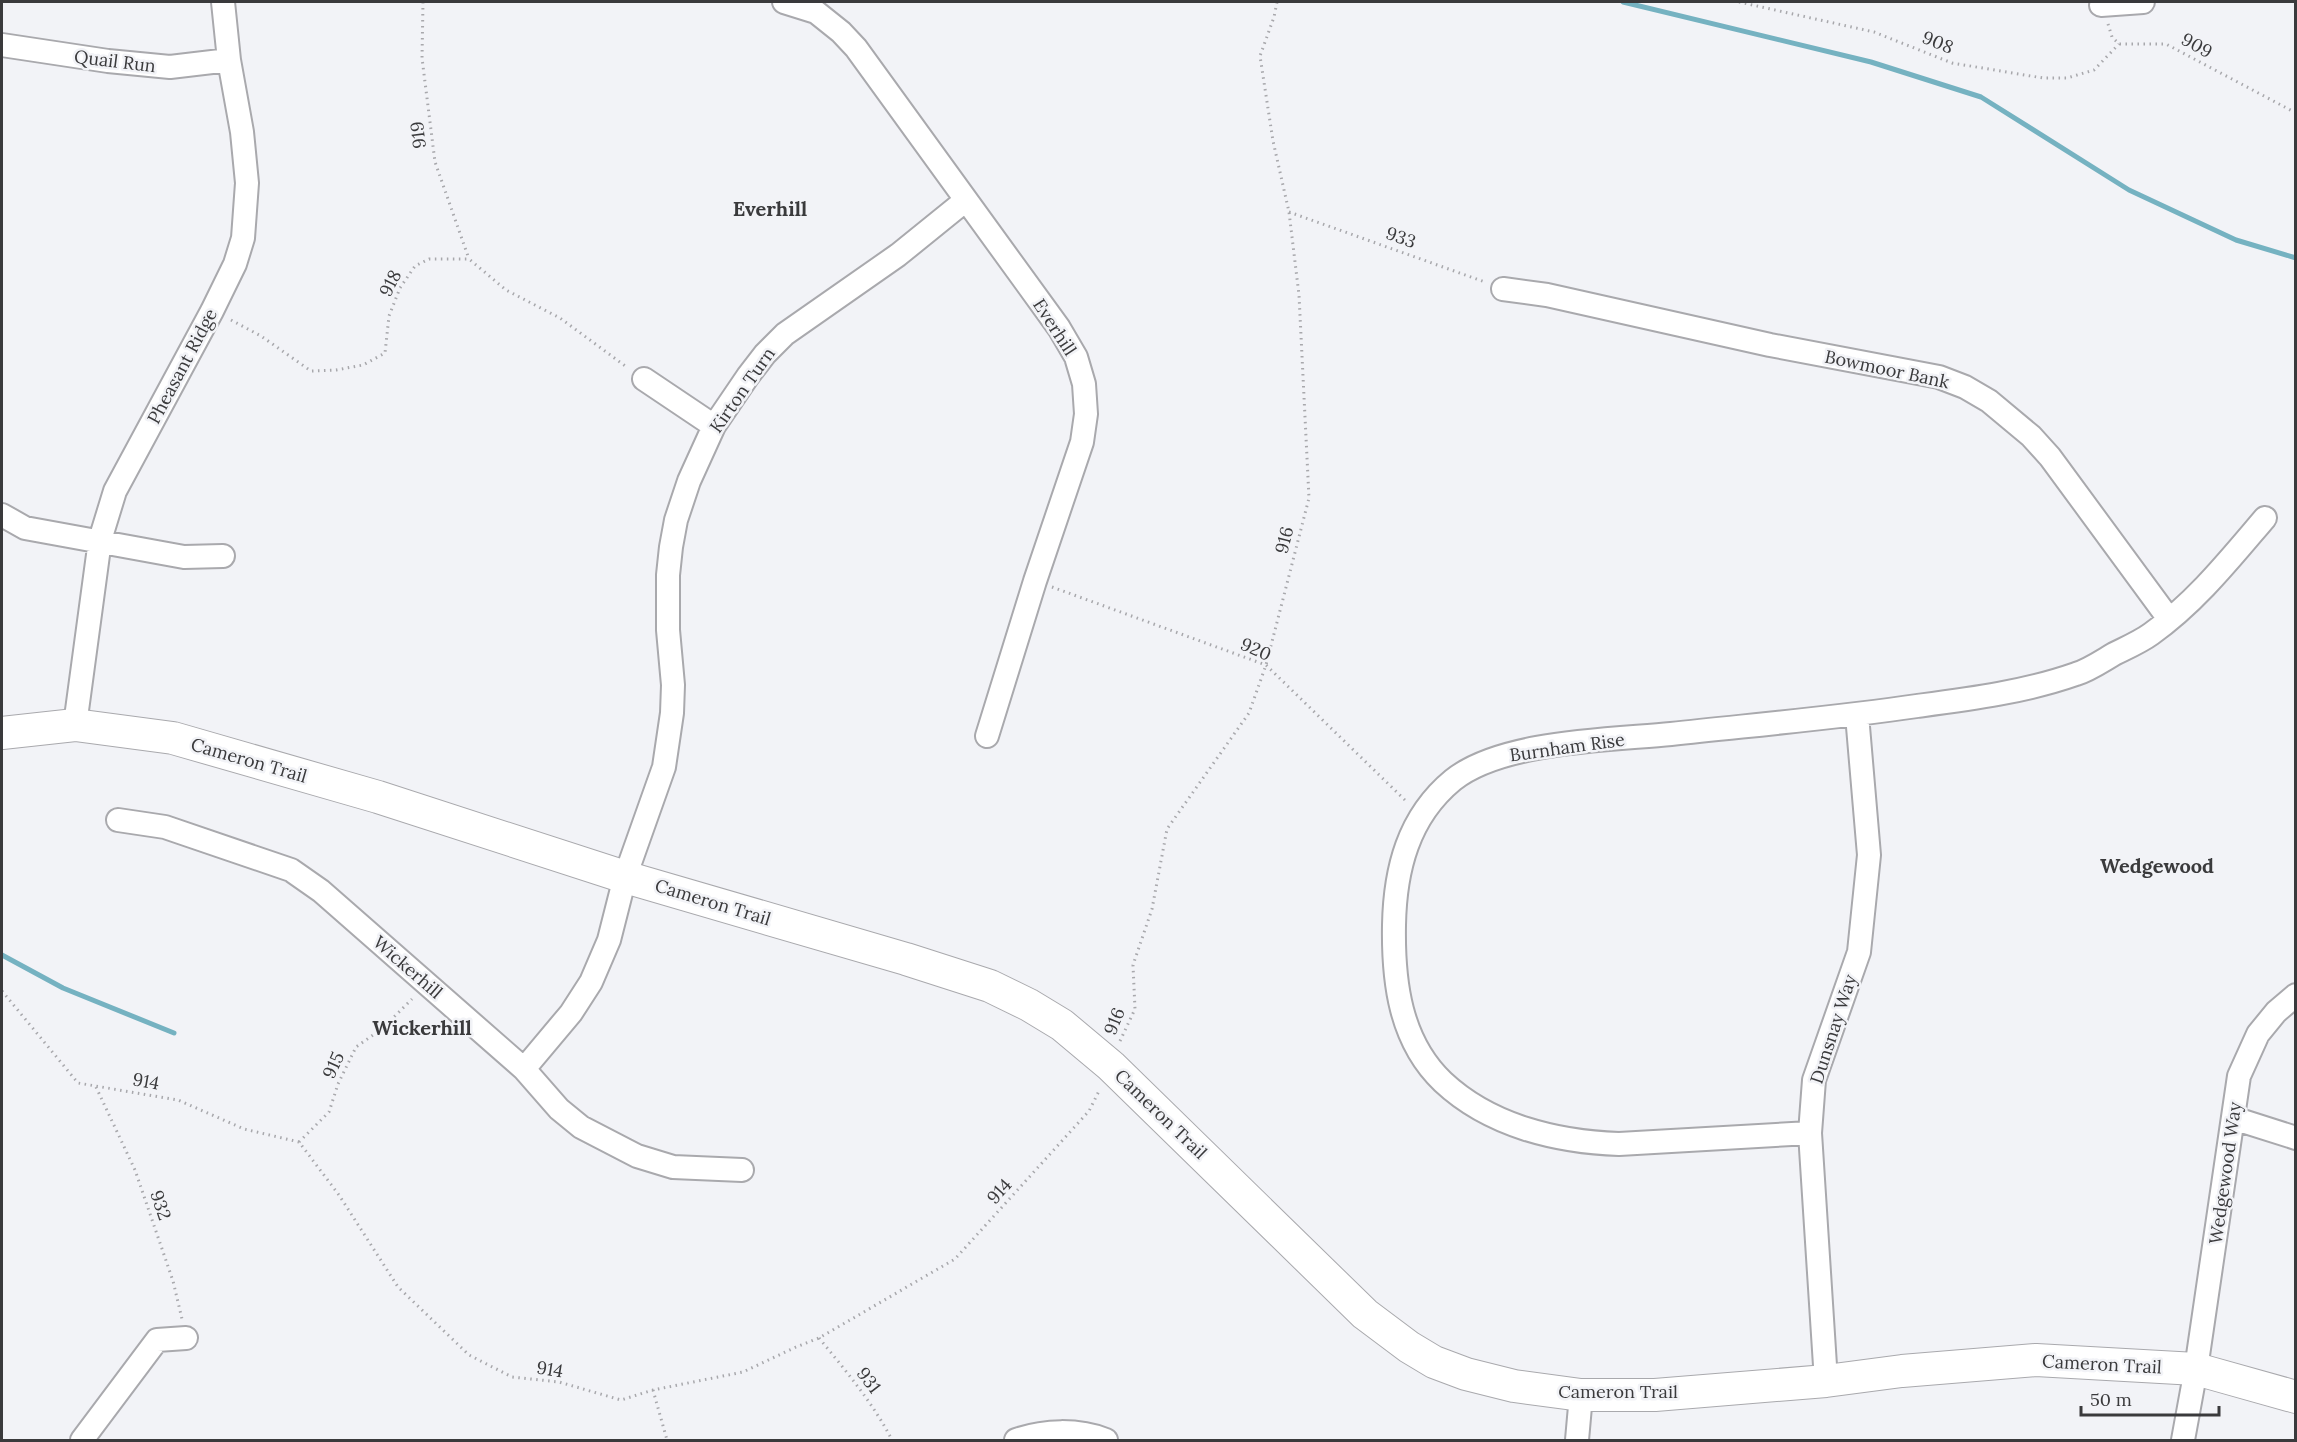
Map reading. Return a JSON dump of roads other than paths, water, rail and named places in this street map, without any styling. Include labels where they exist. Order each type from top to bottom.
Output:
[{"type":"street","name":"Pheasant Ridge","points":[[75,725],[100,540],[115,491],[212,311],[234,264],[243,238],[247,183],[223,2]]},
{"type":"street","name":"Everhill","points":[[784,2],[816,12],[841,32],[856,48],[1059,328],[1076,357],[1084,384],[1086,414],[1082,442],[1035,581],[987,736]]},
{"type":"street","points":[[2101,5],[2142,2]]},
{"type":"street","name":"Quail Run","points":[[2,45],[61,55],[170,68],[229,60]]},
{"type":"street","name":"Kirton Turn","points":[[524,1069],[571,1013],[591,982],[609,940],[625,877],[664,767],[669,740],[673,685],[668,630],[668,574],[674,529],[688,481],[714,426],[748,376],[784,334],[898,255],[966,200]]},
{"type":"street","name":"Bowmoor Bank","points":[[1503,289],[1548,295],[1770,345],[1939,377],[1965,387],[1989,401],[2011,418],[2050,457],[2169,619]]},
{"type":"street","points":[[644,379],[714,426]]},
{"type":"street","points":[[2,515],[24,528],[184,557],[223,556]]},
{"type":"street","name":"Burnham Rise","points":[[1810,1133],[1620,1144],[1592,1143],[1547,1135],[1512,1124],[1463,1098],[1442,1080],[1419,1052],[1410,1036],[1396,982],[1393,945],[1397,876],[1420,815],[1453,781],[1482,763],[1514,752],[1569,744],[1857,715],[1965,700],[2038,685],[2080,673],[2151,634],[2169,619],[2205,586],[2265,518]]},
{"type":"street","name":"Dunsnay Way","points":[[1826,1381],[1810,1133],[1815,1080],[1859,952],[1869,855],[1857,715]]},
{"type":"street","name":"Cameron Trail","points":[[2,733],[75,725],[172,738],[378,796],[625,877],[906,959],[990,986],[1062,1024],[1114,1058],[1334,1285],[1365,1314],[1409,1347],[1434,1362],[1487,1381],[1581,1395],[1655,1395],[2036,1360],[2196,1369],[2295,1397]]},
{"type":"street","name":"Wickerhill","points":[[118,820],[165,827],[291,870],[321,891],[524,1069],[559,1109],[581,1127],[637,1156],[672,1167],[742,1170]]},
{"type":"street","name":"Wedgewood Way","points":[[2183,1440],[2196,1369],[2239,1076],[2258,1034],[2276,1012],[2295,995]]},
{"type":"street","points":[[2234,1118],[2295,1138]]},
{"type":"street","points":[[82,1440],[158,1340],[186,1338]]},
{"type":"street","points":[[1577,1440],[1581,1395]]},
{"type":"street","points":[[1016,1440],[1054,1432],[1076,1433],[1106,1440]]},
{"type":"waterway","points":[[1623,2],[1871,62],[1981,97],[2129,190],[2236,240],[2296,258]]},
{"type":"waterway","points":[[2,955],[63,988],[174,1033]]},
{"type":"district","name":"Everhill","points":[[770,208]]},
{"type":"district","name":"Wedgewood","points":[[2157,865]]},
{"type":"district","name":"Wickerhill","points":[[422,1027]]}]
